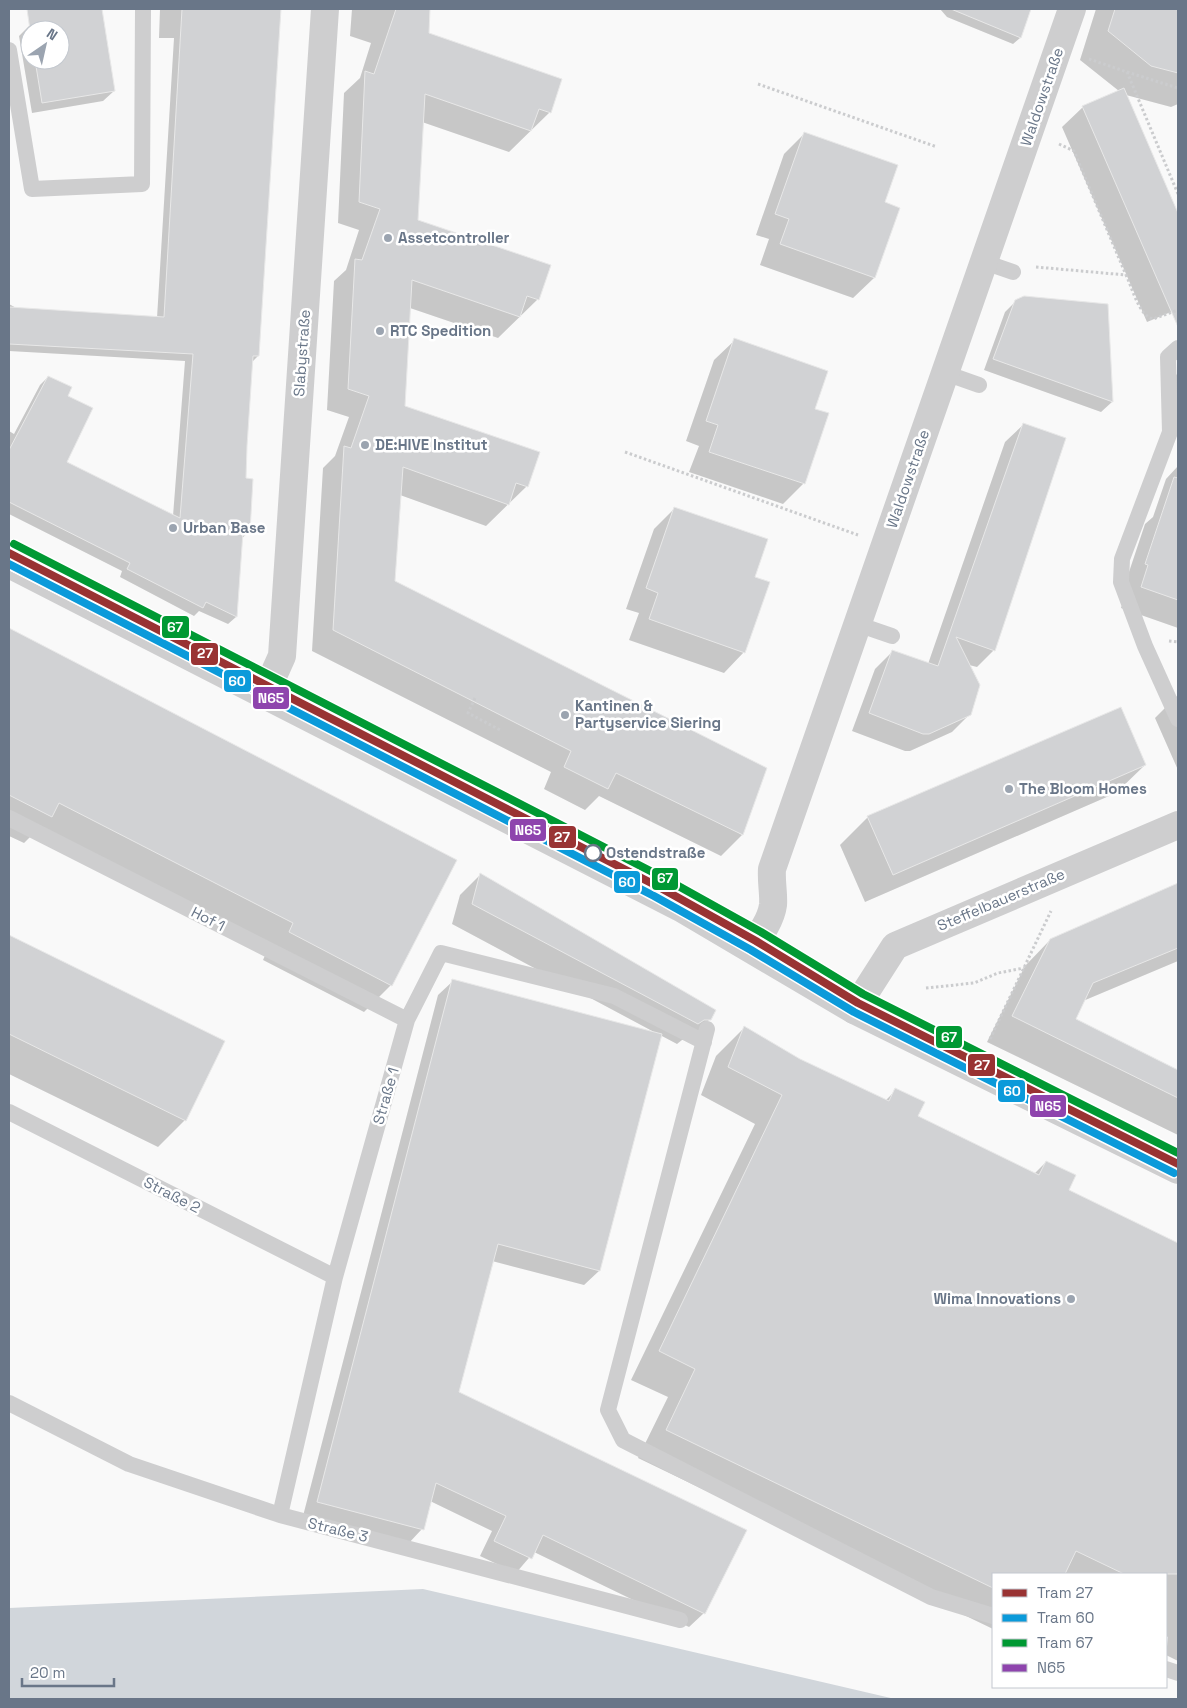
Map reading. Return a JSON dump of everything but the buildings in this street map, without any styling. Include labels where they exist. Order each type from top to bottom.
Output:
[{"type":"street","name":"Slabystraße","points":[[265,694],[282,656],[325,9]]},
{"type":"street","name":"Waldowstraße","points":[[751,948],[771,916],[773,903],[771,888],[772,869],[1072,9]]},
{"type":"street","points":[[9,564],[681,908],[854,1010],[1178,1170]]},
{"type":"street","name":"Steffelbauerstraße","points":[[854,1010],[895,946],[1178,825]]},
{"type":"lane","points":[[9,50],[32,189],[142,184],[143,9]]},
{"type":"lane","points":[[984,262],[1013,272]]},
{"type":"lane","points":[[1178,348],[1168,356],[1170,432],[1122,560],[1121,582],[1145,646],[1178,719]]},
{"type":"lane","points":[[945,373],[978,385]]},
{"type":"lane","points":[[857,624],[892,636]]},
{"type":"lane","name":"Hof 1","points":[[9,818],[407,1020]]},
{"type":"lane","name":"Straße 1","points":[[280,1515],[336,1277],[407,1020],[441,953],[614,996],[705,1035],[608,1410],[623,1440],[931,1597],[992,1616]]},
{"type":"lane","name":"Straße 2","points":[[9,1112],[336,1277]]},
{"type":"lane","name":"Straße 3","points":[[9,1402],[129,1464],[280,1515],[680,1620]]},
{"type":"path","points":[[1089,59],[1178,88]]},
{"type":"path","points":[[1127,72],[1178,194]]},
{"type":"path","points":[[758,84],[937,147]]},
{"type":"path","points":[[1059,144],[1074,151],[1126,276],[1144,312],[1149,318],[1153,319],[1178,310]]},
{"type":"path","points":[[1031,266],[1126,276]]},
{"type":"path","points":[[625,452],[859,536]]},
{"type":"path","points":[[475,698],[468,712],[502,730]]},
{"type":"path","points":[[990,1039],[1052,911]]},
{"type":"path","points":[[926,988],[974,983],[998,973],[1024,968]]},
{"type":"shaded area","points":[[423,1589],[895,1699],[9,1699],[9,1608]]},
{"type":"tram line","name":"67","points":[[14,544],[664,878],[761,932],[863,994],[1178,1153]]},
{"type":"tram line","name":"27","points":[[9,553],[659,887],[756,941],[858,1003],[1178,1164]]},
{"type":"tram line","name":"60","points":[[9,564],[654,896],[751,950],[854,1012],[1174,1173]]},
{"type":"transit line","name":"N65","points":[[9,564],[681,908],[854,1010],[1178,1170]]},
{"type":"place","name":"Assetcontroller","points":[[388,238]]},
{"type":"place","name":"RTC Spedition","points":[[380,331]]},
{"type":"place","name":"DE:HIVE Institut","points":[[365,445]]},
{"type":"place","name":"Urban Base","points":[[173,528]]},
{"type":"place","name":"Kantinen & Partyservice Siering","points":[[565,715]]},
{"type":"place","name":"The Bloom Homes","points":[[1009,789]]},
{"type":"place","name":"Ostendstraße","points":[[593,853]]},
{"type":"place","name":"Wima Innovations","points":[[1071,1299]]}]
